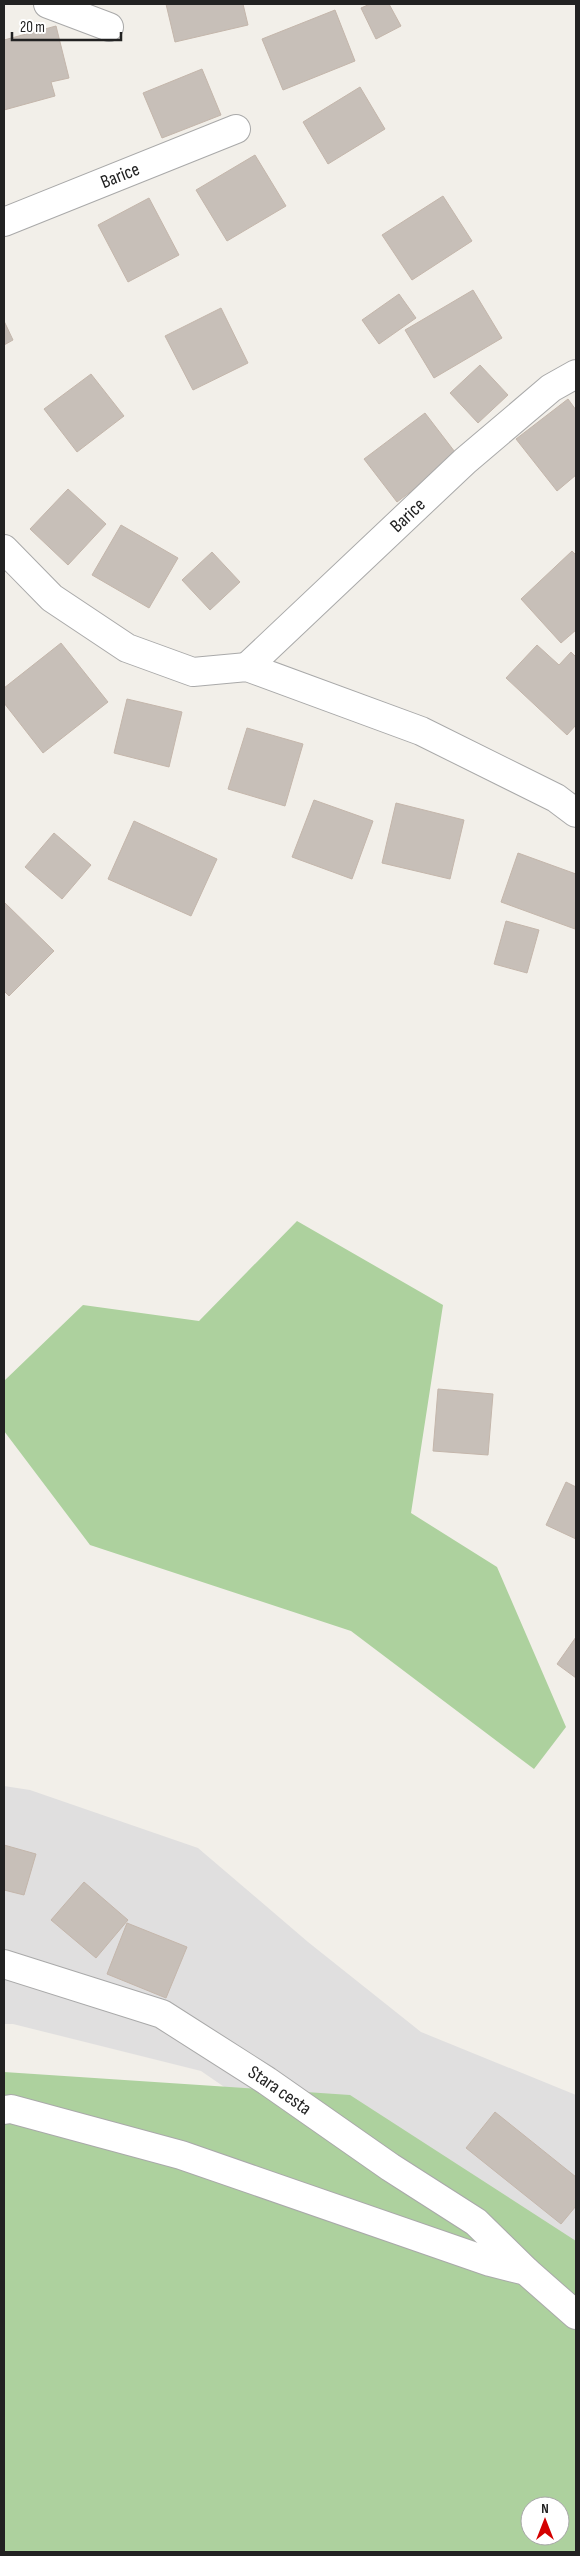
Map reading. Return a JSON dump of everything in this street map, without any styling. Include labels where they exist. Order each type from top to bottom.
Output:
[{"type":"street","points":[[48,4],[109,27]]},
{"type":"street","name":"Barice","points":[[4,222],[236,129]]},
{"type":"street","name":"Barice","points":[[247,667],[465,461],[551,388],[576,374]]},
{"type":"street","points":[[4,549],[52,598],[127,648],[193,672],[247,667],[421,730],[556,798],[576,813]]},
{"type":"street","name":"Stara cesta","points":[[4,1964],[162,2014],[267,2081],[390,2167],[476,2222],[526,2271],[576,2315]]},
{"type":"street","name":"Stara cesta","points":[[4,2110],[11,2108],[181,2155],[490,2262],[526,2271]]},
{"type":"shaded area","points":[[4,1786],[30,1790],[198,1848],[308,1942],[421,2032],[576,2095],[576,2322],[335,2163],[201,2071],[13,2024],[4,2024]]},
{"type":"green space","points":[[297,1221],[443,1305],[411,1513],[497,1567],[566,1727],[534,1769],[351,1631],[90,1545],[4,1431],[4,1381],[83,1305],[199,1321]]},
{"type":"green space","points":[[4,2072],[350,2095],[576,2241],[576,2552],[4,2552]]},
{"type":"building","points":[[166,4],[243,4],[248,25],[175,42]]},
{"type":"building","points":[[370,4],[389,4],[401,26],[376,39],[361,8]]},
{"type":"building","points":[[335,10],[355,61],[283,90],[262,39]]},
{"type":"building","points":[[56,26],[69,78],[51,82],[55,96],[4,110],[4,40]]},
{"type":"building","points":[[202,69],[221,115],[162,138],[143,93]]},
{"type":"building","points":[[360,87],[385,129],[328,164],[303,122]]},
{"type":"building","points":[[255,155],[286,206],[227,241],[196,190]]},
{"type":"building","points":[[443,196],[472,241],[412,280],[382,235]]},
{"type":"building","points":[[149,198],[179,255],[128,282],[98,225]]},
{"type":"building","points":[[473,290],[502,338],[434,378],[405,330]]},
{"type":"building","points":[[399,294],[416,318],[379,344],[362,320]]},
{"type":"building","points":[[221,308],[248,363],[193,390],[165,336]]},
{"type":"building","points":[[4,321],[13,340],[4,345]]},
{"type":"building","points":[[480,365],[508,395],[478,423],[450,393]]},
{"type":"building","points":[[91,374],[124,416],[77,452],[44,409]]},
{"type":"building","points":[[568,399],[576,410],[576,475],[557,491],[516,439]]},
{"type":"building","points":[[425,413],[458,456],[397,502],[364,459]]},
{"type":"building","points":[[68,489],[106,524],[68,565],[30,529]]},
{"type":"building","points":[[121,525],[178,558],[149,608],[92,575]]},
{"type":"building","points":[[572,551],[576,555],[576,630],[561,643],[521,599]]},
{"type":"building","points":[[212,552],[240,582],[210,610],[182,580]]},
{"type":"building","points":[[61,643],[108,702],[43,753],[4,703],[4,688]]},
{"type":"building","points":[[537,645],[559,665],[571,652],[576,657],[576,725],[567,735],[506,678]]},
{"type":"building","points":[[127,699],[182,712],[169,767],[114,753]]},
{"type":"building","points":[[247,728],[303,744],[285,806],[228,789]]},
{"type":"building","points":[[314,800],[373,821],[352,879],[292,857]]},
{"type":"building","points":[[396,803],[464,820],[450,879],[382,863]]},
{"type":"building","points":[[134,821],[217,859],[191,916],[108,879]]},
{"type":"building","points":[[54,833],[91,865],[62,899],[25,867]]},
{"type":"building","points":[[518,853],[576,874],[575,929],[501,902]]},
{"type":"building","points":[[4,902],[54,951],[9,996],[4,991]]},
{"type":"building","points":[[506,921],[539,930],[527,973],[494,964]]},
{"type":"building","points":[[438,1389],[493,1394],[488,1455],[433,1451]]},
{"type":"building","points":[[566,1482],[576,1487],[576,1539],[546,1525]]},
{"type":"building","points":[[576,1637],[576,1678],[557,1664]]},
{"type":"building","points":[[4,1845],[36,1854],[24,1895],[4,1890]]},
{"type":"building","points":[[84,1882],[128,1920],[96,1958],[51,1920]]},
{"type":"building","points":[[127,1923],[187,1947],[166,1998],[107,1974]]},
{"type":"building","points":[[495,2112],[576,2177],[576,2206],[561,2224],[466,2148]]}]
